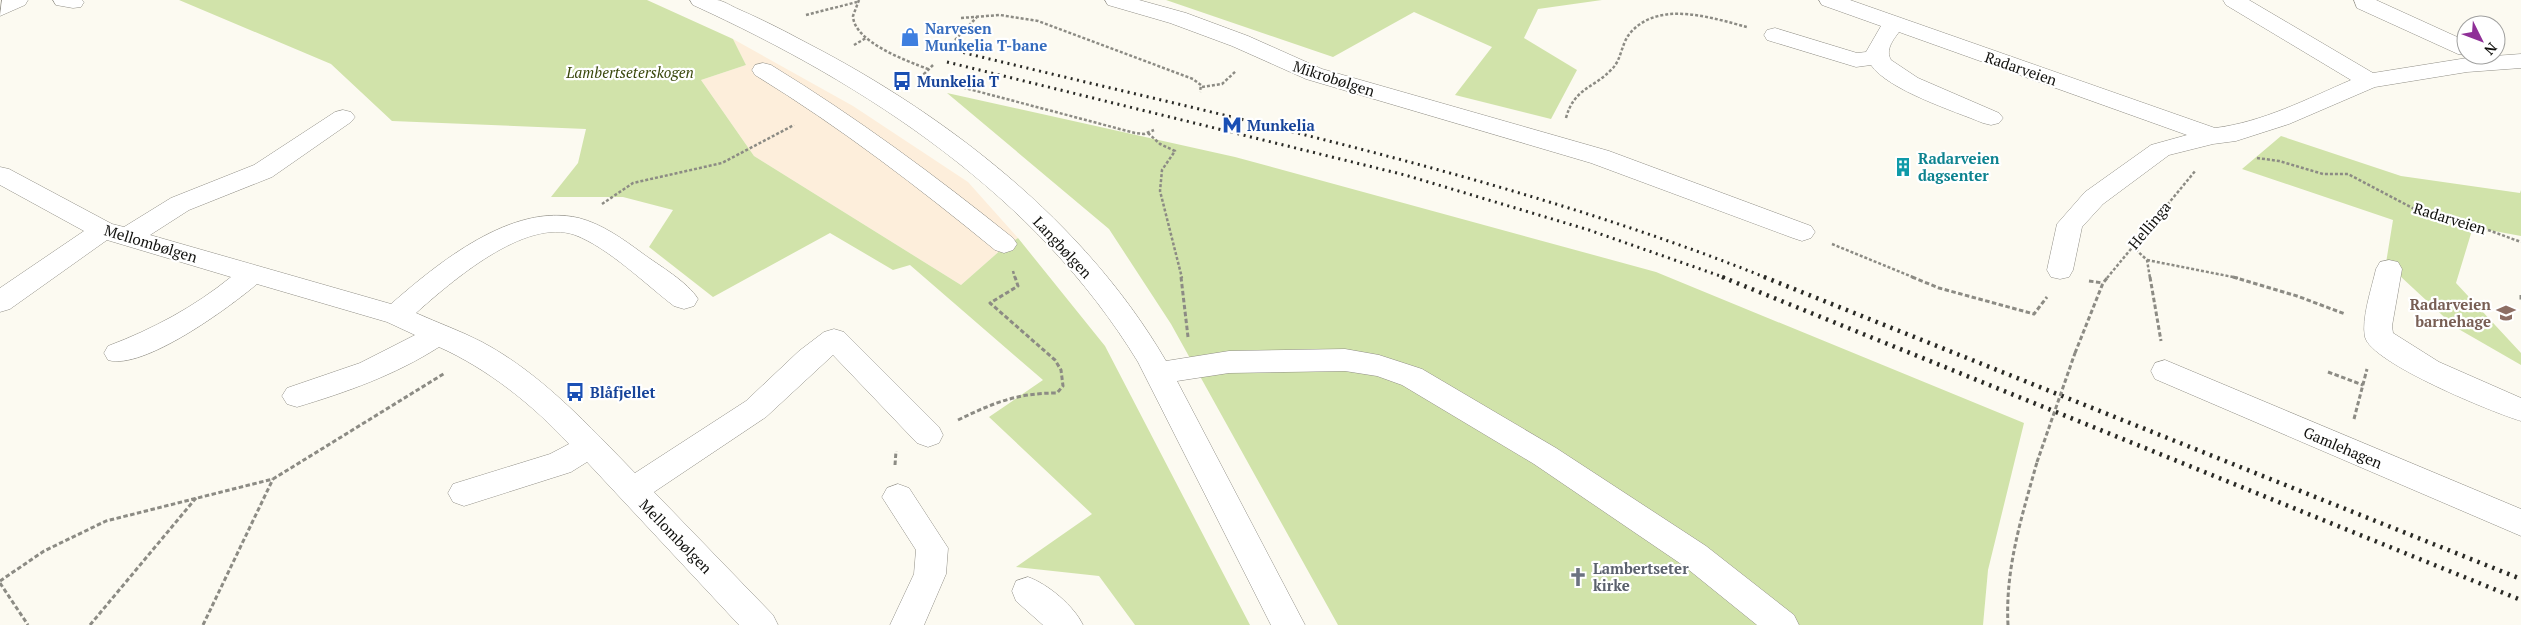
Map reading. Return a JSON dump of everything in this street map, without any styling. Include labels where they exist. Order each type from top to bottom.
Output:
[{"type":"street","points":[[0,10],[17,0]]},
{"type":"street","name":"Langbølgen","points":[[701,0],[792,42],[842,69],[917,121],[1002,186],[1042,223],[1093,279],[1131,328],[1158,373],[1288,625]]},
{"type":"street","points":[[732,13],[755,0]]},
{"type":"street","name":"Mikrobølgen","points":[[1116,0],[1178,18],[1314,74],[1527,135],[1652,174],[1802,232]]},
{"type":"street","name":"Radarveien","points":[[1830,0],[2213,136]]},
{"type":"street","points":[[2234,0],[2376,80]]},
{"type":"street","points":[[2258,0],[2376,80]]},
{"type":"street","points":[[2365,0],[2365,3],[2456,44]]},
{"type":"street","points":[[1894,23],[1878,47],[1877,58],[1883,66],[1900,78],[1991,118]]},
{"type":"street","points":[[1775,34],[1856,60],[1877,58]]},
{"type":"street","points":[[2506,61],[2521,62]]},
{"type":"street","points":[[2060,270],[2070,224],[2094,198],[2160,150],[2213,136],[2236,133],[2281,118],[2376,80],[2468,65]]},
{"type":"street","points":[[763,70],[824,107],[877,144],[1008,254]]},
{"type":"street","points":[[0,302],[115,233],[180,204],[263,171],[343,117]]},
{"type":"street","points":[[877,144],[917,121]]},
{"type":"street","name":"Mellombølgen","points":[[0,175],[115,233],[396,315],[473,350],[524,385],[591,446],[761,625]]},
{"type":"street","points":[[396,315],[451,270],[503,239],[534,225],[554,222],[577,226],[613,247],[684,298]]},
{"type":"street","points":[[2389,269],[2378,326],[2379,338],[2393,349],[2482,395],[2521,410]]},
{"type":"street","points":[[118,353],[146,344],[182,326],[253,273]]},
{"type":"street","points":[[297,396],[336,385],[378,368],[438,334]]},
{"type":"street","points":[[632,491],[756,409],[809,358],[834,339],[928,434]]},
{"type":"street","points":[[1158,373],[1229,362],[1345,360],[1378,366],[1412,377],[1545,456],[1695,556],[1782,625]]},
{"type":"street","name":"Gamlehagen","points":[[2166,371],[2521,522]]},
{"type":"street","points":[[464,493],[560,463],[591,446]]},
{"type":"street","points":[[898,497],[932,548],[930,574],[908,625]]},
{"type":"street","points":[[1028,591],[1066,625]]},
{"type":"path","points":[[806,15],[858,1]]},
{"type":"path","points":[[858,1],[854,10],[853,24],[866,38],[928,69]]},
{"type":"path","points":[[1562,146],[1569,104],[1579,93],[1619,62],[1622,50],[1631,32],[1645,20],[1671,12],[1690,13],[1775,34]]},
{"type":"path","points":[[961,18],[1000,15],[1038,22],[1193,79],[1200,83],[1202,87]]},
{"type":"path","points":[[955,40],[977,18]]},
{"type":"path","points":[[854,45],[866,38]]},
{"type":"path","points":[[1202,87],[1223,83],[1257,49]]},
{"type":"path","points":[[933,65],[924,74],[926,78],[1135,133],[1148,133],[1154,130]]},
{"type":"path","points":[[1200,92],[1202,87]]},
{"type":"path","points":[[577,226],[606,200],[633,183],[722,163],[790,128]]},
{"type":"path","points":[[1148,133],[1160,144],[1175,151],[1162,170],[1160,191],[1182,279],[1189,331],[1187,339]]},
{"type":"path","name":"Radarveien","points":[[2213,136],[2246,156],[2279,161],[2323,174],[2348,174],[2422,213],[2477,226],[2521,242]]},
{"type":"path","name":"Hellinga","points":[[2008,625],[2009,587],[2017,536],[2037,462],[2075,353],[2103,282],[2202,164],[2213,136]]},
{"type":"path","points":[[1802,232],[1939,288],[2034,314],[2052,288],[2060,270],[2090,281],[2103,282]]},
{"type":"path","points":[[2132,246],[2147,260],[2180,264],[2239,278],[2310,300],[2378,326]]},
{"type":"path","points":[[928,434],[1000,399],[1036,392],[1057,393],[1063,386],[1061,370],[1055,360],[990,304],[990,301],[1018,286],[1008,254]]},
{"type":"path","points":[[2147,260],[2166,371]]},
{"type":"path","points":[[2521,295],[2521,301]]},
{"type":"path","points":[[28,625],[0,582],[44,551],[106,521],[273,479],[452,369]]},
{"type":"path","points":[[2328,372],[2363,385]]},
{"type":"path","points":[[204,625],[273,479]]},
{"type":"path","points":[[90,625],[196,498]]},
{"type":"shaded area","points":[[733,39],[853,106],[968,182],[1018,238],[1003,248],[961,285],[754,156],[701,80],[746,65]]},
{"type":"green space","name":"Lambertseterskogen","points":[[179,0],[647,0],[733,39],[746,65],[701,80],[754,156],[961,285],[1003,248],[1018,238],[1105,346],[1250,625],[1135,625],[1099,576],[1016,567],[1092,514],[989,417],[1043,380],[910,265],[893,270],[830,233],[713,297],[649,247],[673,210],[623,197],[551,197],[578,163],[586,129],[392,121],[331,64]]},
{"type":"green space","points":[[1166,0],[1602,0],[1538,9],[1524,38],[1577,70],[1551,119],[1455,95],[1492,47],[1414,12],[1333,57]]},
{"type":"green space","points":[[947,93],[1235,157],[1656,272],[2024,423],[1988,570],[1983,625],[1338,625],[1171,324],[1109,229]]},
{"type":"green space","points":[[2281,136],[2401,176],[2520,193],[2521,190],[2521,236],[2473,227],[2456,283],[2521,353],[2521,365],[2455,327],[2386,263],[2393,220],[2242,169]]},
{"type":"railway","points":[[957,51],[1264,125],[1468,178],[1569,208],[1669,241],[1767,278]]},
{"type":"railway","points":[[947,62],[1405,175],[1589,230],[1726,278]]},
{"type":"railway","points":[[1722,277],[2521,600]]},
{"type":"railway","points":[[1764,277],[2521,579]]},
{"type":"place","name":"Narvesen Munkelia T-bane","points":[[910,37]]},
{"type":"place","name":"Munkelia T","points":[[902,81]]},
{"type":"place","name":"Munkelia","points":[[1232,125]]},
{"type":"place","name":"Radarveien dagsenter","points":[[1903,167]]},
{"type":"place","name":"Radarveien barnehage","points":[[2506,313]]},
{"type":"place","name":"Blåfjellet","points":[[575,392]]},
{"type":"place","name":"Lambertseter kirke","points":[[1578,577]]}]
